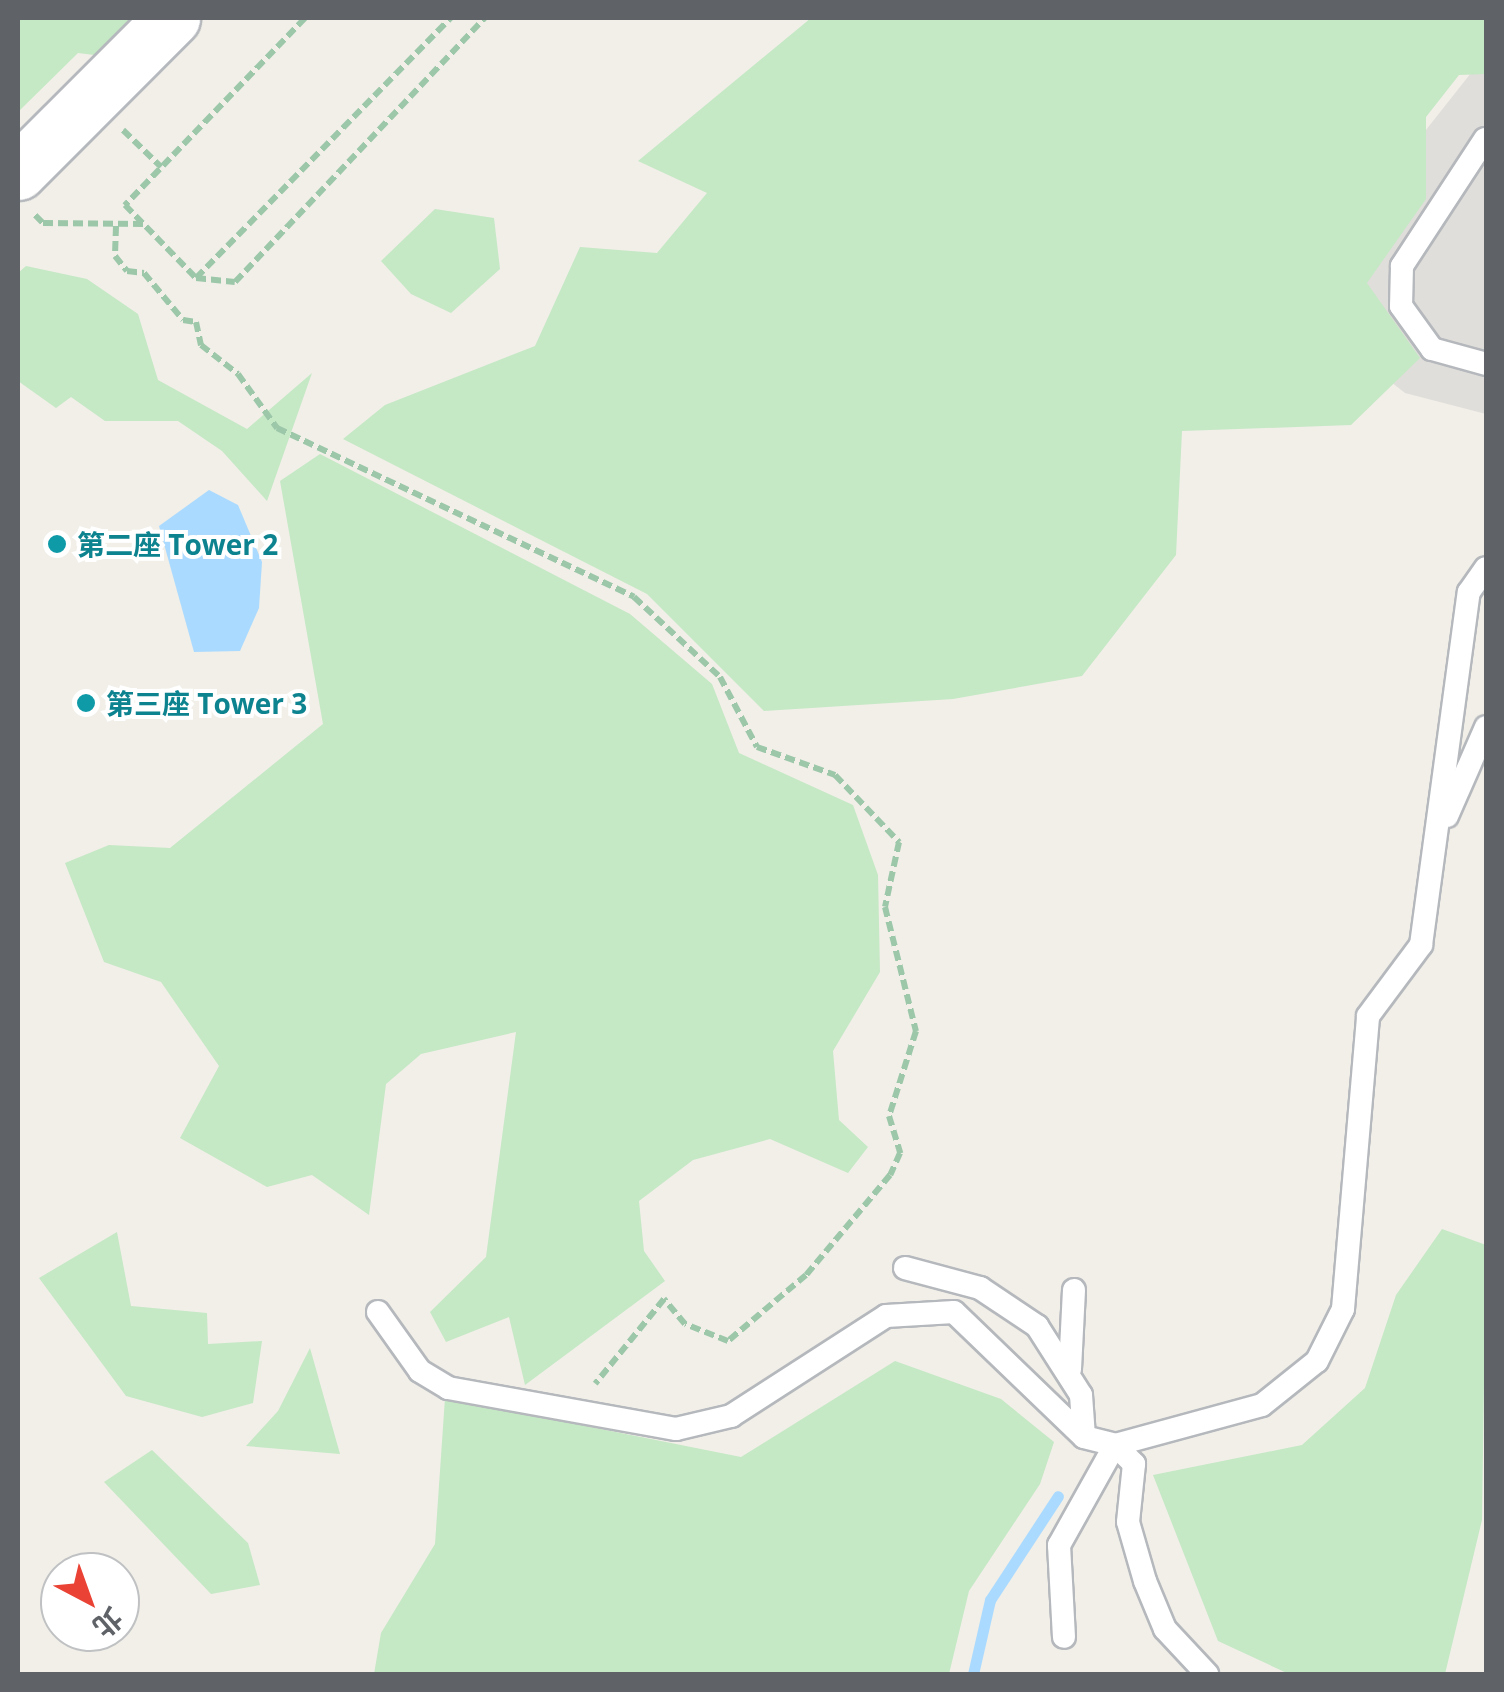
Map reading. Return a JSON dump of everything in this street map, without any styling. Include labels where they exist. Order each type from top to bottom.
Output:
[{"type":"street","points":[[18,172],[172,18]]},
{"type":"lane","points":[[1484,139],[1402,266],[1401,306],[1432,349],[1486,364]]},
{"type":"lane","points":[[378,1312],[420,1371],[448,1388],[676,1430],[705,1426],[886,1316],[929,1308],[976,1327],[1084,1437],[1115,1445],[1262,1405],[1316,1360],[1343,1309],[1368,1016],[1420,945],[1469,592],[1486,568]]},
{"type":"lane","points":[[1433,846],[1486,728]]},
{"type":"lane","points":[[905,1268],[980,1288],[1037,1326],[1070,1372]]},
{"type":"lane","points":[[1074,1290],[1070,1372],[1084,1437]]},
{"type":"lane","points":[[1064,1637],[1058,1545],[1115,1445]]},
{"type":"lane","points":[[1115,1445],[1134,1464],[1128,1522],[1145,1581],[1165,1628],[1207,1674]]},
{"type":"path","points":[[305,18],[124,205],[196,278],[235,282],[485,18]]},
{"type":"path","points":[[196,278],[451,18]]},
{"type":"path","points":[[121,128],[161,167]]},
{"type":"path","points":[[43,223],[145,224]]},
{"type":"path","points":[[116,226],[115,256],[127,271],[144,274],[183,320],[196,322],[202,346],[238,374],[277,428],[634,597],[720,676],[757,746],[835,775],[898,842],[885,907],[916,1031],[889,1116],[900,1153],[890,1175],[806,1275],[728,1341],[684,1324],[664,1299],[575,1409]]},
{"type":"shaded area","points":[[1486,54],[1486,414],[1405,393],[1290,302]]},
{"type":"green space","points":[[18,18],[149,18],[119,58],[78,53],[18,112]]},
{"type":"green space","points":[[811,18],[1486,18],[1486,74],[1459,75],[1426,117],[1426,199],[1367,283],[1420,358],[1351,425],[1182,431],[1176,555],[1082,676],[953,699],[764,711],[647,594],[343,439],[385,405],[535,346],[580,247],[657,253],[707,193],[638,161]]},
{"type":"green space","points":[[435,209],[494,218],[500,269],[451,313],[411,294],[381,261]]},
{"type":"green space","points":[[26,266],[87,279],[138,314],[158,380],[247,429],[312,373],[267,501],[222,451],[178,421],[105,421],[71,397],[56,408],[18,381],[18,273]]},
{"type":"green space","points":[[320,454],[630,614],[712,684],[739,753],[853,805],[878,875],[880,972],[833,1051],[839,1120],[868,1147],[848,1173],[770,1139],[693,1160],[639,1201],[644,1251],[665,1281],[525,1385],[509,1317],[446,1342],[430,1312],[486,1257],[516,1032],[421,1054],[386,1084],[369,1215],[312,1175],[267,1187],[180,1138],[219,1066],[161,982],[104,962],[65,863],[109,845],[170,848],[323,724],[280,481]]},
{"type":"green space","points":[[1442,1229],[1486,1245],[1482,1520],[1445,1674],[1289,1674],[1218,1641],[1153,1475],[1302,1445],[1365,1388],[1396,1295]]},
{"type":"green space","points":[[117,1232],[131,1306],[207,1313],[208,1344],[262,1341],[253,1403],[202,1417],[126,1396],[39,1278]]},
{"type":"green space","points":[[310,1348],[340,1454],[246,1446],[278,1411]]},
{"type":"green space","points":[[895,1361],[1001,1399],[1054,1442],[1040,1484],[969,1591],[949,1674],[374,1674],[381,1633],[435,1544],[445,1398],[741,1457]]},
{"type":"green space","points":[[152,1450],[248,1543],[260,1585],[211,1594],[104,1482]]},
{"type":"water","points":[[209,490],[238,505],[262,562],[259,608],[240,651],[194,652],[159,526]]},
{"type":"waterway","points":[[973,1674],[990,1600],[1058,1496]]},
{"type":"place","name":"第二座 Tower 2","points":[[57,544]]},
{"type":"place","name":"第三座 Tower 3","points":[[86,703]]}]
